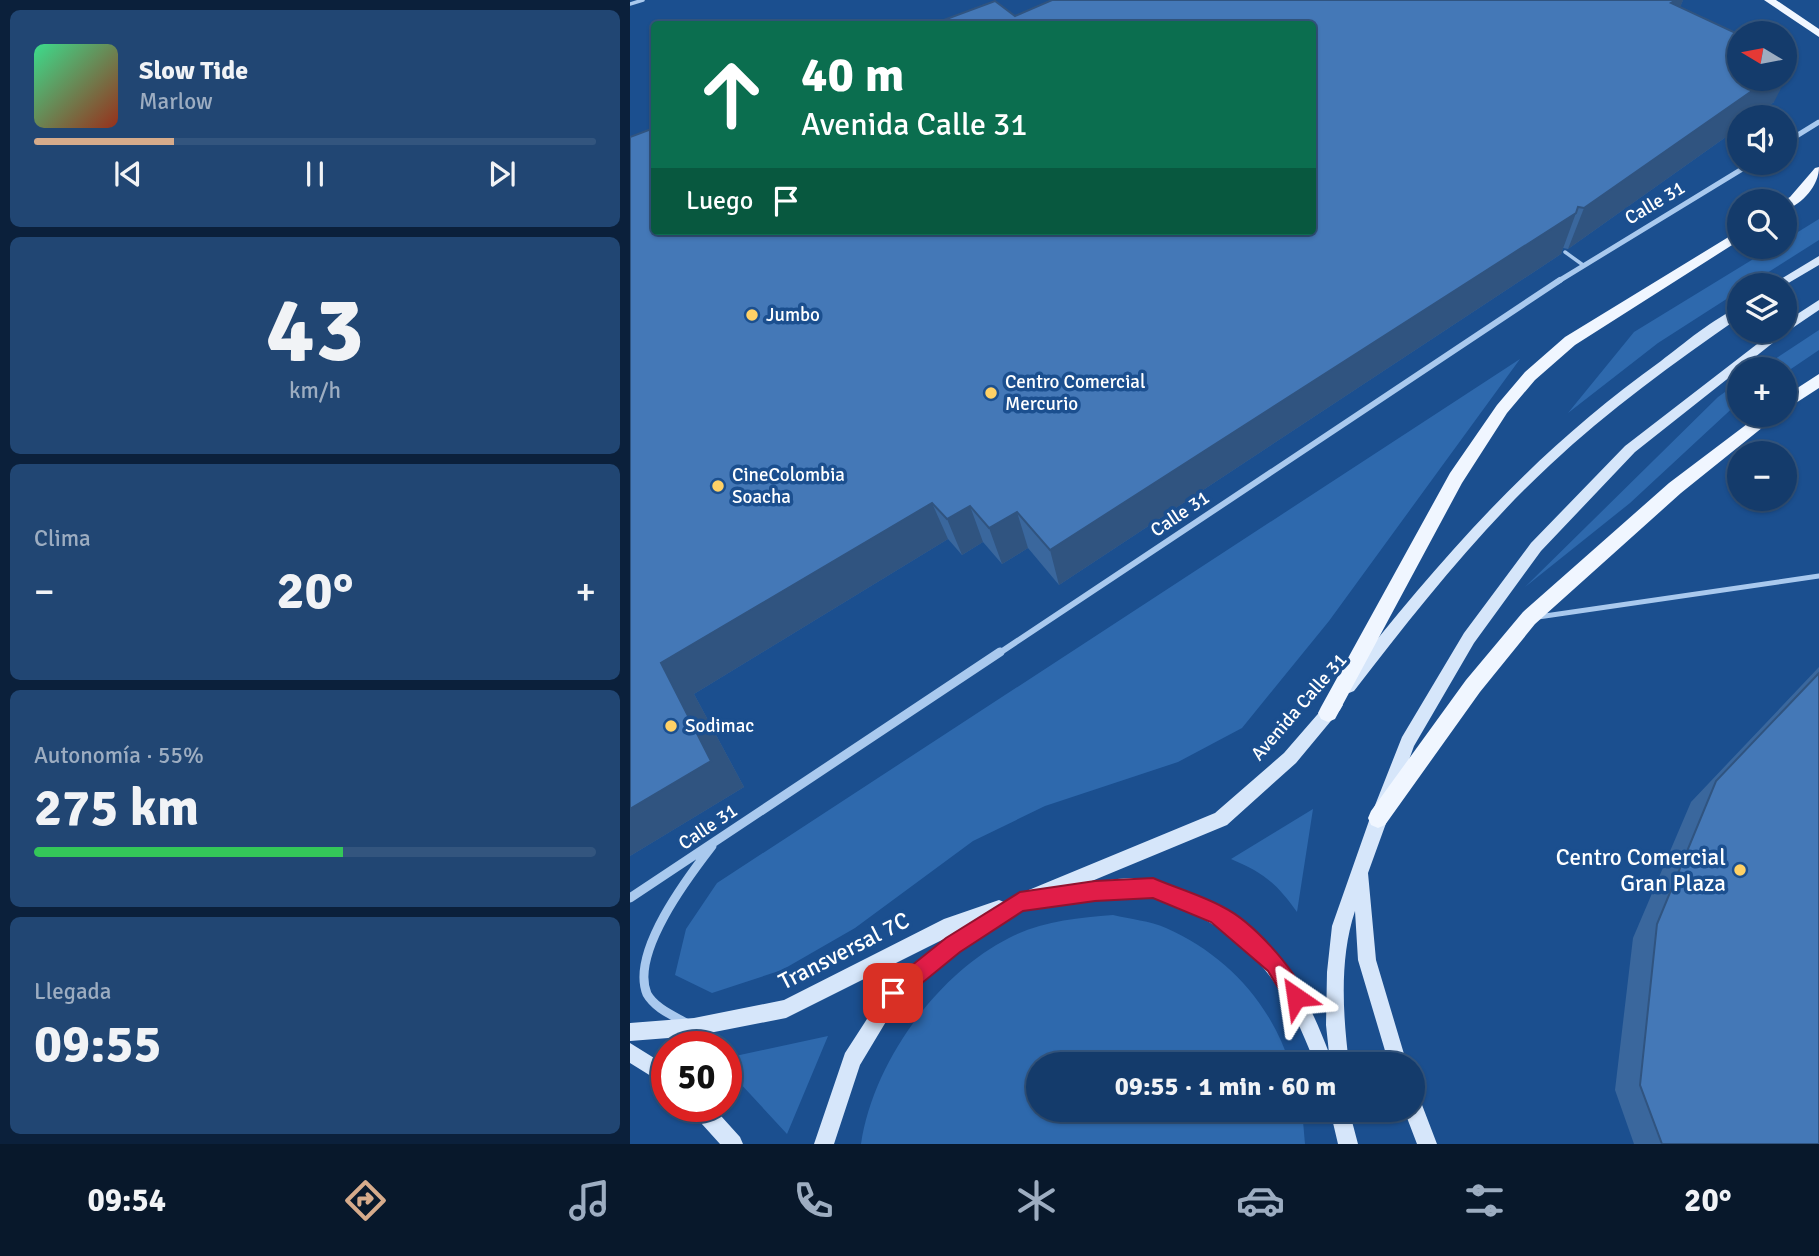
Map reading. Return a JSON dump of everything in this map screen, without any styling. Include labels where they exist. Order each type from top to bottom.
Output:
[{"type":"main road","points":[[1769,0],[1819,34]]},
{"type":"main road","points":[[1797,195],[1819,171]]},
{"type":"main road","points":[[1797,200],[1819,189]]},
{"type":"main road","points":[[1328,713],[1456,478],[1502,409],[1530,376],[1570,341],[1727,242]]},
{"type":"main road","points":[[1797,273],[1819,260]]},
{"type":"main road","points":[[1797,320],[1819,304]]},
{"type":"main road","name":"Avenida Calle 31","points":[[824,1144],[852,1060],[893,993],[953,945],[1020,902],[1221,819],[1290,758],[1420,595],[1520,486],[1597,417],[1681,351],[1727,320]]},
{"type":"main road","points":[[1338,1052],[1335,1025],[1336,972],[1342,926],[1378,818],[1408,742],[1469,638],[1536,547],[1630,449],[1766,343]]},
{"type":"main road","points":[[1797,396],[1819,380]]},
{"type":"main road","points":[[1378,818],[1472,686],[1529,618],[1675,488],[1754,427]]},
{"type":"main road","points":[[1360,869],[1367,960],[1394,1052]]},
{"type":"main road","name":"Transversal 7C","points":[[630,1032],[694,1027],[786,1009],[950,925],[1020,902],[1095,891],[1153,888],[1218,915],[1275,964],[1306,1014],[1320,1052]]},
{"type":"main road","points":[[630,1052],[651,1066]]},
{"type":"main road","points":[[713,1122],[733,1144]]},
{"type":"main road","points":[[1419,1122],[1427,1144]]},
{"type":"street","points":[[1797,136],[1819,122]]},
{"type":"street","name":"Calle 31","points":[[630,898],[1583,265],[1732,175]]},
{"type":"street","points":[[694,1027],[662,1010],[644,990],[642,961],[648,940],[665,908],[717,840]]},
{"type":"lane","points":[[630,4],[643,0]]},
{"type":"lane","points":[[1565,252],[1583,265]]},
{"type":"lane","points":[[1529,618],[1819,576]]},
{"type":"shaded area","points":[[1819,219],[1819,240],[1797,254],[1797,233]]},
{"type":"shaded area","points":[[1753,259],[1789,259],[1767,273],[1730,273]]},
{"type":"shaded area","points":[[1727,275],[1727,299],[1658,343],[1568,413],[1634,332]]},
{"type":"shaded area","points":[[1819,330],[1819,350],[1797,365],[1797,357],[1778,357]]},
{"type":"shaded area","points":[[1520,359],[1329,621],[1242,728],[1178,762],[1045,806],[973,841],[855,928],[782,970],[712,993],[675,975],[686,929],[717,883]]},
{"type":"shaded area","points":[[1727,391],[1727,413],[1630,503],[1525,587]]},
{"type":"shaded area","points":[[1313,809],[1297,912],[1268,880],[1231,859]]},
{"type":"shaded area","points":[[1113,915],[1147,922],[1166,928],[1207,951],[1243,982],[1258,1001],[1285,1052],[1026,1052],[1026,1122],[1303,1122],[1305,1144],[861,1144],[879,1083],[912,1024],[933,998],[982,954],[1009,938],[1034,928],[1086,917]]},
{"type":"shaded area","points":[[828,1036],[787,1134],[742,1085],[742,1055]]},
{"type":"building","name":"Centro Comercial Mercurio","points":[[1052,0],[1676,0],[1671,3],[1727,29],[1727,91],[1752,91],[1732,105],[1727,105],[1727,108],[1584,208],[1578,207],[1576,213],[1050,550],[1017,512],[989,528],[970,506],[947,519],[932,503],[661,663],[711,761],[630,809],[630,137],[651,129],[651,235],[1316,235],[1316,21],[941,21],[995,1],[1015,16]]},
{"type":"building","name":"Centro Comercial Gran Plaza","points":[[1819,673],[1819,1144],[1662,1144],[1640,1085],[1657,924],[1716,781]]},
{"type":"place","name":"Jumbo","points":[[752,315]]},
{"type":"place","name":"Centro Comercial Mercurio","points":[[991,393]]},
{"type":"place","name":"CineColombia Soacha","points":[[718,486]]},
{"type":"place","name":"Sodimac","points":[[671,726]]},
{"type":"place","name":"Centro Comercial Gran Plaza","points":[[1740,870]]},
{"type":"route","points":[[893,993],[953,945],[1020,902],[1095,891],[1153,888],[1218,915],[1275,964],[1296,997]]}]
